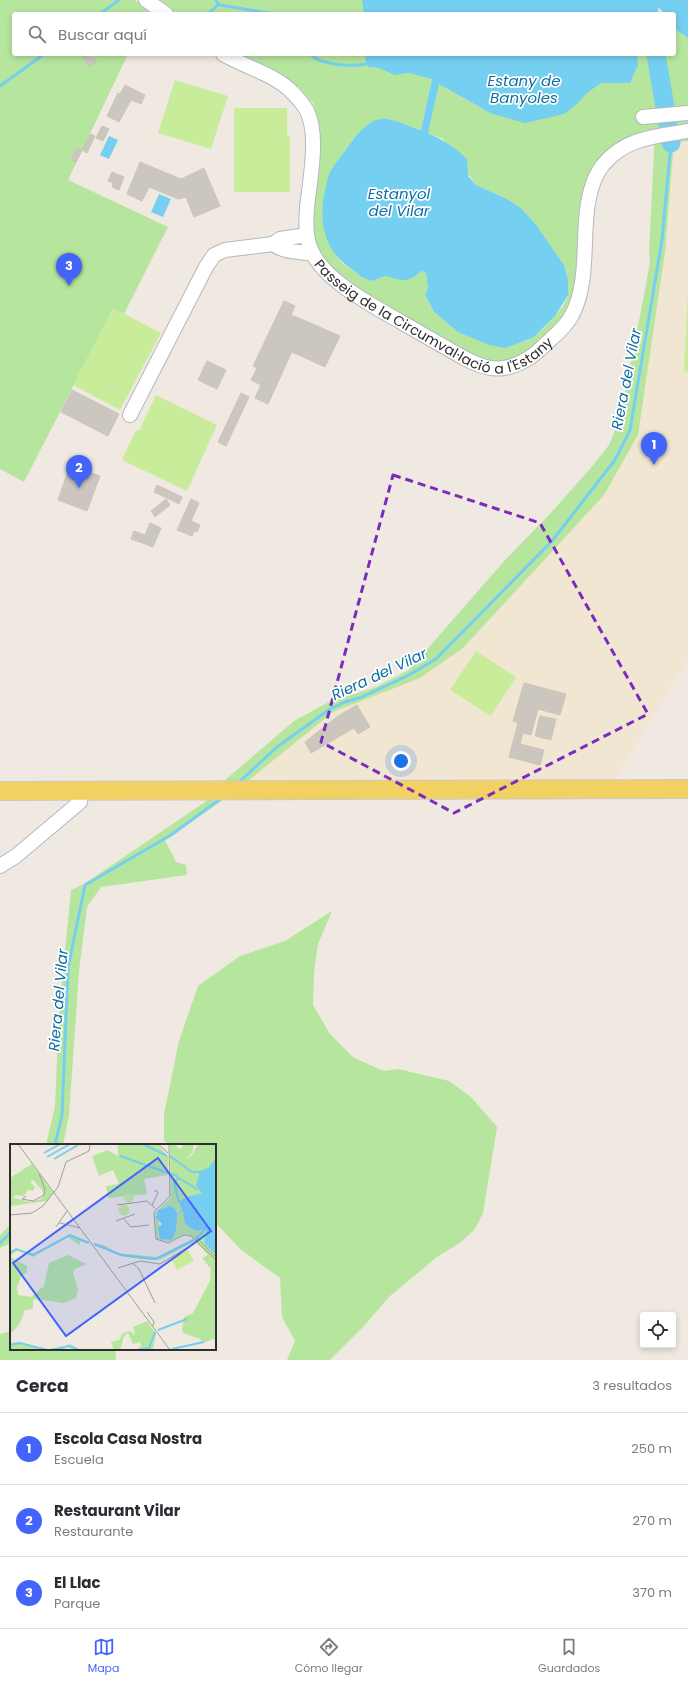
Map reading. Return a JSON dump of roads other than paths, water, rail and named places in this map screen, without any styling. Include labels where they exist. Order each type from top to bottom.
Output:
[{"type":"main road","points":[[0,791],[688,789]]},
{"type":"street","points":[[146,0],[163,12]]},
{"type":"street","name":"Passeig de la Circumval·lació a l'Estany","points":[[227,56],[235,62],[275,79],[297,97],[308,112],[312,125],[313,148],[306,222],[307,235],[313,254],[325,270],[364,300],[475,364],[491,369],[506,368],[520,364],[540,350],[562,330],[572,316],[580,297],[582,285],[588,202],[597,174],[607,160],[627,144],[635,140],[686,132]]},
{"type":"street","points":[[649,116],[684,113]]},
{"type":"street","points":[[130,415],[206,267],[214,255],[225,250],[273,244],[280,239],[307,235]]},
{"type":"street","points":[[273,244],[286,252],[300,251],[313,254]]},
{"type":"street","points":[[0,866],[16,856],[80,802],[81,791]]},
{"type":"water","points":[[362,0],[688,0],[688,38],[676,29],[676,12],[662,12],[655,6],[643,8],[640,12],[364,12]]},
{"type":"water","name":"Estanyol del Vilar","points":[[365,56],[637,56],[638,65],[630,83],[601,83],[587,93],[577,104],[564,114],[525,123],[490,113],[439,84],[428,133],[449,144],[467,159],[468,176],[476,185],[503,197],[523,210],[537,226],[564,265],[568,279],[568,295],[555,316],[534,337],[506,348],[489,345],[458,332],[434,312],[425,295],[428,287],[426,273],[422,271],[407,280],[388,277],[382,277],[374,281],[365,279],[342,261],[329,245],[323,227],[322,217],[327,180],[336,162],[366,126],[380,119],[390,119],[421,130],[432,79],[408,73],[395,75],[379,68],[369,67],[366,64]]},
{"type":"water","points":[[109,136],[118,140],[109,159],[100,155]]},
{"type":"water","points":[[159,194],[171,199],[163,217],[151,212]]},
{"type":"waterway","points":[[103,12],[119,0]]},
{"type":"waterway","points":[[216,0],[220,5],[262,12]]},
{"type":"waterway","points":[[210,12],[219,4]]},
{"type":"waterway","points":[[648,6],[649,12]]},
{"type":"waterway","points":[[0,86],[41,56]]},
{"type":"waterway","points":[[312,56],[328,63],[352,65],[366,64]]},
{"type":"waterway","points":[[656,56],[671,143]]},
{"type":"waterway","name":"Riera del Vilar","points":[[237,784],[277,747],[330,709],[345,702],[362,697],[407,676],[436,659],[552,541],[615,460],[630,430],[662,240],[671,143]]},
{"type":"waterway","name":"Riera del Vilar","points":[[55,1144],[62,1115],[68,968],[85,885],[171,835],[223,797]]},
{"type":"waterway","name":"Riera del Vilar","points":[[0,1243],[10,1233]]},
{"type":"place","name":"El Llac","points":[[69,286]]},
{"type":"place","name":"Escola Casa Nostra","points":[[654,465]]},
{"type":"place","name":"Restaurant Vilar","points":[[79,488]]},
{"type":"water label","name":"Estany de Banyoles","points":[[524,88]]}]
